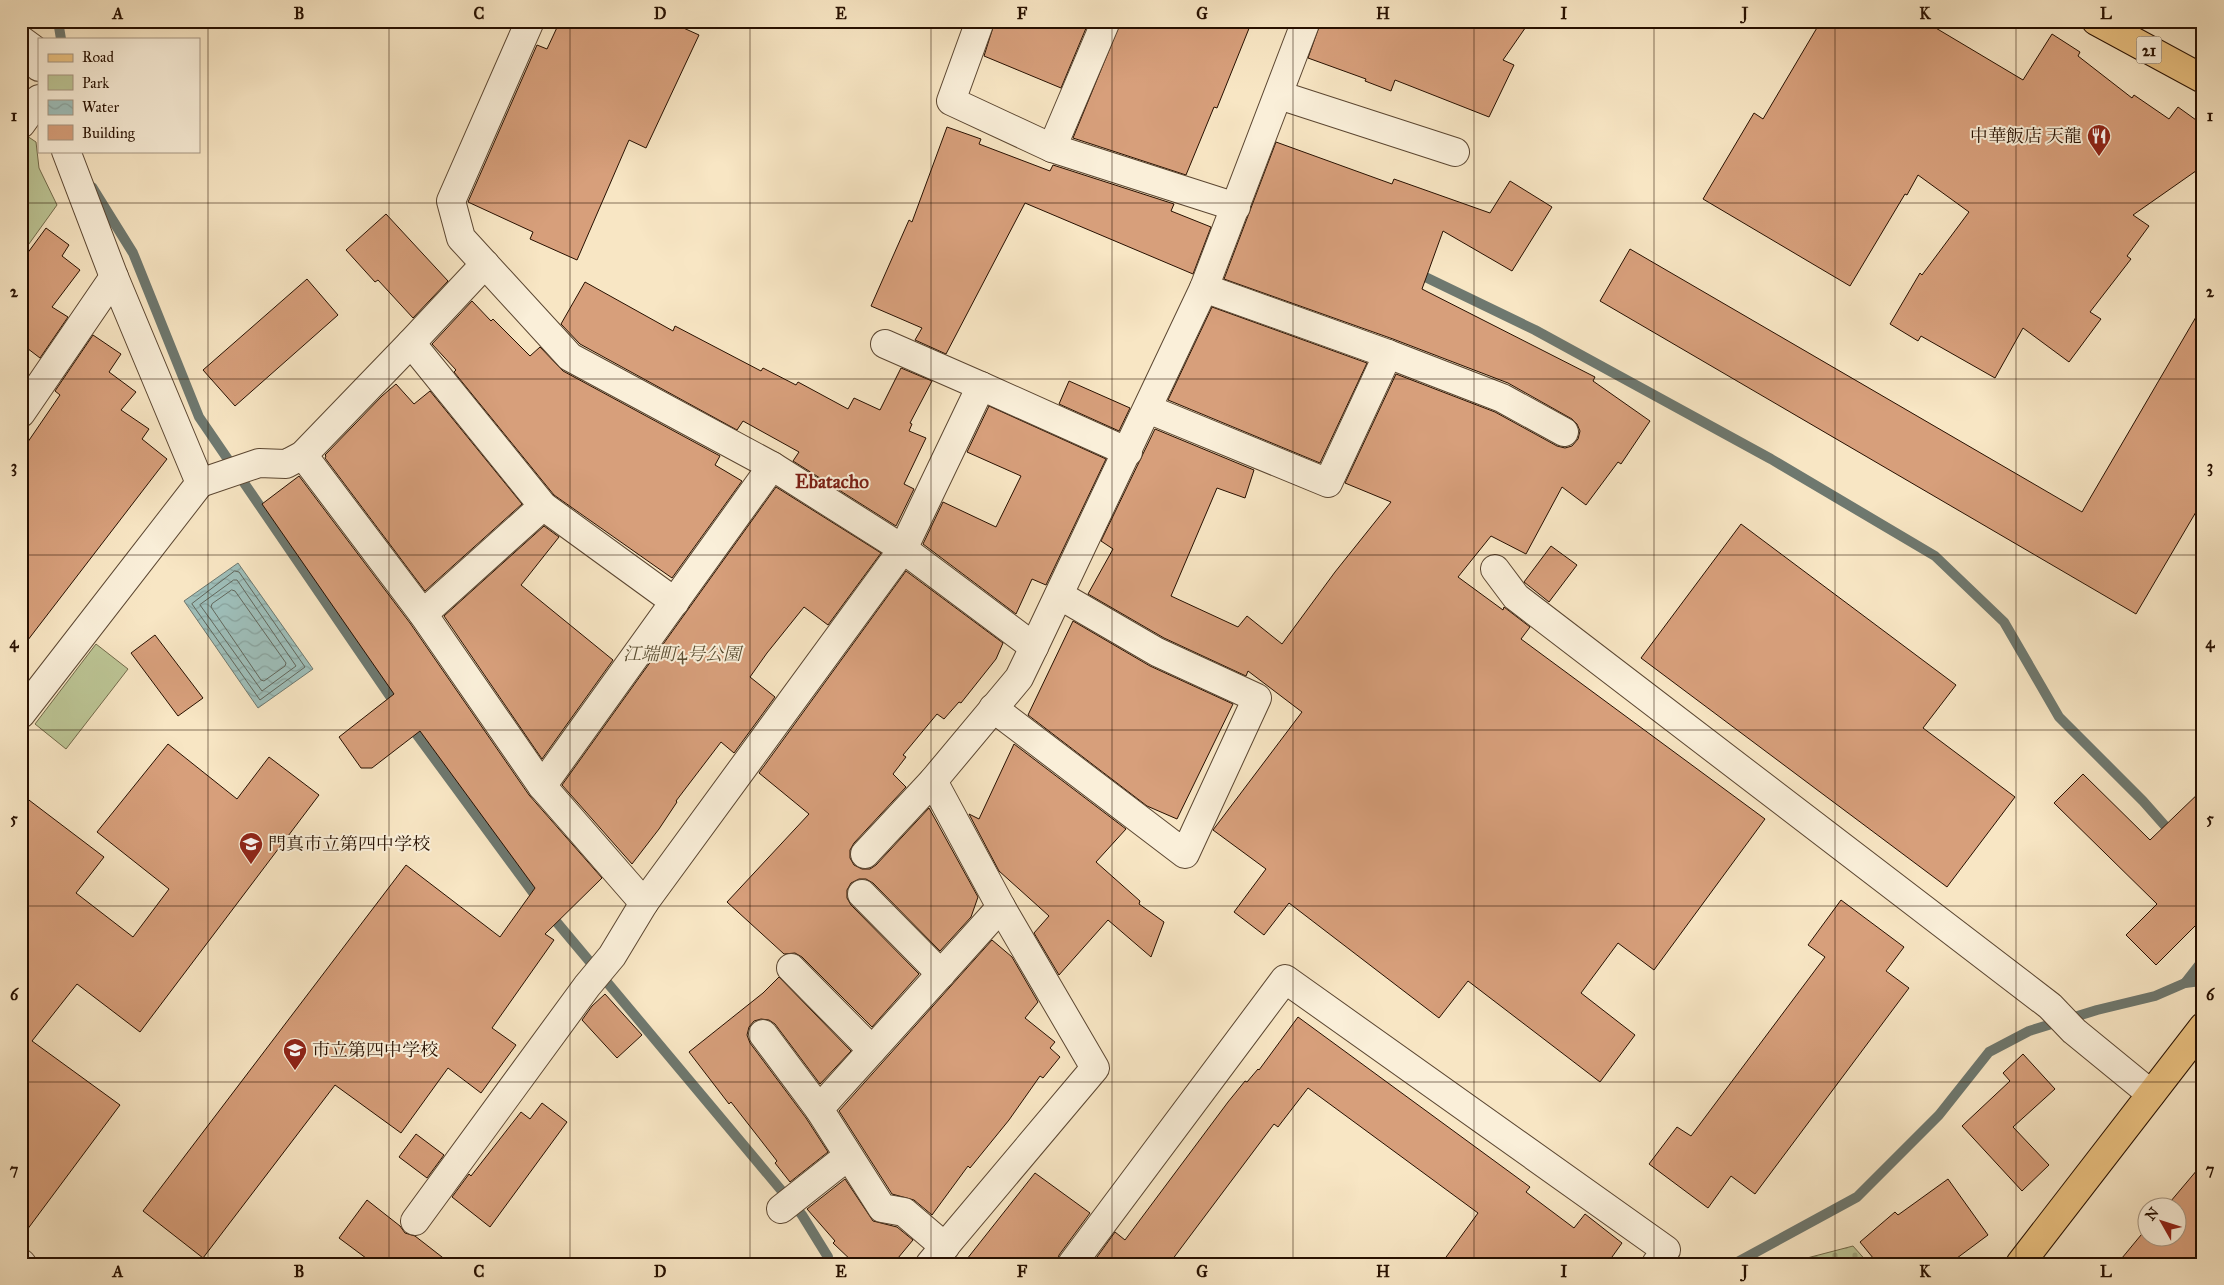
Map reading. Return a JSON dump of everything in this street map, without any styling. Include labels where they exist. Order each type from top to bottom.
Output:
[{"type":"main road","name":"21","points":[[2096,21],[2203,79]]},
{"type":"main road","points":[[2020,1264],[2203,1027]]},
{"type":"street","points":[[530,21],[451,201],[461,238],[570,357],[772,466],[903,549],[1034,646]]},
{"type":"street","points":[[980,21],[951,101],[1052,148],[1236,207]]},
{"type":"street","points":[[1052,148],[1106,21]]},
{"type":"street","points":[[865,854],[933,781],[1019,678],[1128,452],[1204,288],[1306,21]]},
{"type":"street","points":[[21,40],[36,51],[38,62]]},
{"type":"street","points":[[1279,95],[1455,152]]},
{"type":"street","points":[[21,124],[38,100]]},
{"type":"street","points":[[66,152],[114,277],[206,481]]},
{"type":"street","points":[[25,701],[206,481],[259,463],[286,464],[303,455],[485,264]]},
{"type":"street","points":[[21,413],[114,277]]},
{"type":"street","points":[[1204,288],[1388,354],[1502,398],[1564,432]]},
{"type":"street","points":[[411,343],[543,506],[674,602]]},
{"type":"street","points":[[884,344],[1128,452]]},
{"type":"street","points":[[1148,409],[1328,483],[1388,354]]},
{"type":"street","points":[[415,1221],[587,986],[612,956],[644,903],[903,549],[981,386]]},
{"type":"street","points":[[303,455],[423,614],[542,786],[644,903]]},
{"type":"street","points":[[542,786],[772,466]]},
{"type":"street","points":[[423,614],[543,506]]},
{"type":"street","points":[[1495,569],[1516,597],[2050,1006],[2074,1031],[2151,1094]]},
{"type":"street","points":[[993,708],[1186,854],[1257,698],[1157,652],[1059,595]]},
{"type":"street","points":[[762,1034],[819,1108],[882,1208],[904,1212],[938,1255],[1095,1068],[1001,907],[933,781]]},
{"type":"street","points":[[862,894],[941,974]]},
{"type":"street","points":[[819,1108],[1001,907]]},
{"type":"street","points":[[791,968],[872,1050]]},
{"type":"street","points":[[1072,1264],[1285,978],[1666,1250],[1656,1264]]},
{"type":"street","points":[[790,1203],[848,1156]]},
{"type":"green space","points":[[21,132],[36,142],[39,168],[57,205],[21,255]]},
{"type":"green space","points":[[96,644],[128,669],[66,749],[35,724]]},
{"type":"green space","points":[[1853,1246],[1869,1264],[1784,1264]]},
{"type":"water","points":[[238,563],[313,669],[258,708],[184,601]]},
{"type":"building","points":[[560,21],[668,21],[699,35],[646,148],[629,140],[577,260],[530,239],[533,232],[468,202],[537,45],[547,49]]},
{"type":"building","points":[[995,21],[1089,21],[1061,88],[984,56]]},
{"type":"building","points":[[1121,21],[1252,21],[1217,108],[1214,107],[1186,175],[1073,138]]},
{"type":"building","points":[[1321,21],[1530,21],[1503,60],[1514,65],[1489,117],[1395,80],[1391,91],[1365,81],[1366,79],[1308,58]]},
{"type":"building","points":[[1821,21],[1924,21],[2023,80],[2052,34],[2080,52],[2078,56],[2132,98],[2134,95],[2169,119],[2178,107],[2203,125],[2203,166],[2133,215],[2149,226],[2127,256],[2131,259],[2090,312],[2101,319],[2069,362],[2023,328],[1995,378],[1921,336],[1918,341],[1890,324],[1920,273],[1922,275],[1969,212],[1918,175],[1850,286],[1703,199],[1754,113],[1763,119]]},
{"type":"building","points":[[947,127],[981,139],[979,144],[1050,171],[1053,165],[1174,204],[1171,211],[1211,227],[1193,274],[1025,203],[946,354],[915,340],[922,328],[871,306],[909,220],[912,222]]},
{"type":"building","points":[[1276,142],[1392,184],[1394,179],[1490,213],[1510,181],[1552,207],[1512,271],[1443,231],[1422,289],[1595,377],[1593,381],[1650,421],[1621,464],[1618,462],[1586,505],[1562,487],[1526,554],[1491,536],[1458,577],[1503,610],[1504,607],[1530,627],[1521,639],[1765,819],[1654,970],[1618,943],[1581,993],[1635,1035],[1600,1082],[1468,981],[1439,1018],[1289,903],[1264,935],[1234,912],[1266,869],[1213,830],[1302,712],[1248,671],[1246,676],[1164,638],[1088,594],[1113,549],[1101,541],[1155,429],[1254,470],[1245,498],[1217,488],[1171,596],[1238,627],[1247,616],[1282,644],[1335,572],[1391,502],[1345,483],[1396,374],[1495,412],[1557,446],[1565,448],[1572,446],[1578,439],[1580,431],[1572,419],[1508,383],[1393,339],[1224,279]]},
{"type":"building","points":[[386,214],[448,281],[413,318],[378,280],[375,282],[346,250]]},
{"type":"building","points":[[46,228],[69,245],[62,256],[80,270],[52,307],[68,317],[40,358],[23,345],[21,348],[21,262]]},
{"type":"building","points":[[1630,249],[2082,512],[2203,305],[2203,500],[2136,614],[1600,301]]},
{"type":"building","points":[[307,279],[338,315],[235,406],[203,370]]},
{"type":"building","points":[[585,282],[673,331],[675,326],[761,371],[763,368],[796,385],[798,382],[848,409],[854,398],[880,410],[901,368],[932,381],[910,423],[912,424],[909,431],[926,438],[904,484],[914,489],[896,526],[793,461],[799,452],[743,421],[737,430],[580,344],[561,324]]},
{"type":"building","points":[[472,301],[530,356],[540,347],[563,371],[720,456],[715,465],[742,481],[672,578],[554,495],[454,372],[456,370],[432,344]]},
{"type":"building","points":[[1212,307],[1367,363],[1320,463],[1168,400]]},
{"type":"building","points":[[93,335],[121,354],[109,372],[136,392],[121,410],[149,429],[142,439],[167,459],[21,649],[21,452],[60,395],[55,391]]},
{"type":"building","points":[[1069,381],[1130,408],[1119,431],[1059,404]]},
{"type":"building","points":[[396,384],[414,404],[430,391],[522,504],[425,591],[325,458],[325,455]]},
{"type":"building","points":[[989,406],[1106,459],[1046,585],[1032,579],[1016,614],[923,544],[943,502],[996,527],[1021,476],[967,452]]},
{"type":"building","points":[[299,476],[410,623],[529,795],[602,878],[545,934],[554,940],[492,1028],[516,1045],[481,1093],[448,1068],[401,1133],[335,1085],[203,1258],[143,1211],[406,865],[500,937],[535,888],[420,731],[372,768],[361,768],[339,737],[394,694],[262,504]]},
{"type":"building","points":[[776,487],[881,553],[828,625],[804,607],[767,653],[750,677],[775,697],[734,753],[721,742],[676,801],[659,829],[632,864],[562,785]]},
{"type":"building","points":[[1741,524],[1956,685],[1923,728],[2015,797],[1947,887],[1641,658]]},
{"type":"building","points":[[544,526],[559,537],[521,585],[613,660],[542,759],[444,616]]},
{"type":"building","points":[[1551,546],[1577,565],[1549,602],[1524,582]]},
{"type":"building","points":[[906,571],[1003,643],[996,659],[961,703],[959,702],[944,719],[937,714],[903,755],[906,757],[893,774],[906,787],[854,843],[850,850],[850,858],[854,865],[862,869],[870,869],[876,865],[929,808],[978,897],[971,917],[940,951],[873,883],[866,879],[859,879],[851,883],[847,890],[847,898],[851,905],[919,974],[872,1027],[802,957],[795,953],[784,954],[727,902],[809,814],[759,773]]},
{"type":"building","points":[[1073,621],[1150,666],[1233,704],[1177,819],[1147,806],[1028,715]]},
{"type":"building","points":[[155,635],[203,698],[178,716],[131,653]]},
{"type":"building","points":[[168,744],[237,799],[269,757],[319,795],[140,1032],[77,984],[32,1041],[120,1105],[21,1238],[21,794],[104,857],[76,893],[133,937],[169,889],[97,832]]},
{"type":"building","points":[[1014,744],[1126,829],[1096,862],[1140,901],[1139,904],[1164,922],[1151,957],[1108,920],[1059,975],[1034,933],[1049,916],[999,871],[969,814],[979,819]]},
{"type":"building","points":[[2083,774],[2150,840],[2203,789],[2203,918],[2156,965],[2126,935],[2157,904],[2054,803]]},
{"type":"building","points":[[1841,900],[1904,947],[1886,971],[1909,988],[1755,1194],[1731,1176],[1708,1208],[1649,1164],[1677,1127],[1691,1136],[1825,957],[1808,945]]},
{"type":"building","points":[[992,940],[1012,957],[1038,1002],[1025,1018],[1055,1042],[1050,1048],[1060,1057],[1043,1078],[1040,1076],[1009,1120],[970,1168],[968,1166],[932,1215],[914,1200],[892,1194],[839,1111]]},
{"type":"building","points":[[779,977],[851,1051],[820,1084],[775,1024],[769,1020],[761,1019],[754,1021],[749,1027],[747,1035],[750,1043],[806,1118],[828,1152],[790,1182],[775,1163],[777,1161],[731,1102],[729,1104],[689,1052],[763,993]]},
{"type":"building","points":[[605,994],[642,1035],[617,1058],[582,1020],[592,1006]]},
{"type":"building","points":[[1298,1017],[1530,1187],[1526,1192],[1574,1228],[1585,1214],[1622,1243],[1607,1264],[1441,1264],[1478,1213],[1308,1088],[1278,1127],[1274,1124],[1169,1264],[1092,1264],[1115,1232],[1125,1240],[1228,1102],[1245,1081],[1247,1082],[1259,1070]]},
{"type":"building","points":[[2023,1054],[2055,1089],[2013,1127],[2049,1165],[2022,1191],[1962,1126],[2010,1081],[2003,1073]]},
{"type":"building","points":[[542,1103],[567,1122],[490,1227],[452,1197],[469,1174],[471,1176],[521,1112],[530,1119]]},
{"type":"building","points":[[416,1134],[444,1155],[427,1178],[399,1157]]},
{"type":"building","points":[[2203,1163],[2203,1264],[2117,1264],[2136,1241],[2136,1248],[2186,1248],[2186,1198],[2173,1198]]},
{"type":"building","points":[[1035,1173],[1090,1213],[1059,1255],[1057,1264],[963,1264]]},
{"type":"building","points":[[845,1179],[873,1221],[897,1227],[913,1240],[893,1264],[855,1264],[833,1243],[835,1241],[807,1209]]},
{"type":"building","points":[[1948,1179],[1988,1235],[1949,1264],[1878,1264],[1860,1242],[1895,1212],[1898,1215]]},
{"type":"building","points":[[367,1200],[400,1226],[405,1233],[415,1236],[451,1264],[374,1264],[339,1238]]},
{"type":"waterway","points":[[58,21],[61,38]]},
{"type":"waterway","points":[[92,187],[133,253],[199,417],[398,708]]},
{"type":"waterway","points":[[1415,272],[1535,330],[1771,459],[1935,556],[2004,622],[2059,717],[2143,801],[2174,836]]},
{"type":"waterway","points":[[409,724],[540,902]]},
{"type":"waterway","points":[[549,913],[802,1215],[828,1257],[828,1264]]},
{"type":"waterway","points":[[2185,983],[2203,960]]},
{"type":"waterway","points":[[1734,1264],[1857,1197],[1939,1115],[1989,1052],[2029,1031],[2097,1010],[2155,996],[2185,983],[2201,981]]},
{"type":"place","name":"中華飯店 天龍","points":[[2099,157]]},
{"type":"place","name":"門真市立第四中学校","points":[[251,865]]},
{"type":"place","name":"市立第四中学校","points":[[295,1071]]},
{"type":"district","name":"Ebatacho","points":[[832,481]]},
{"type":"park label","name":"江端町4号公園","points":[[682,654]]}]
